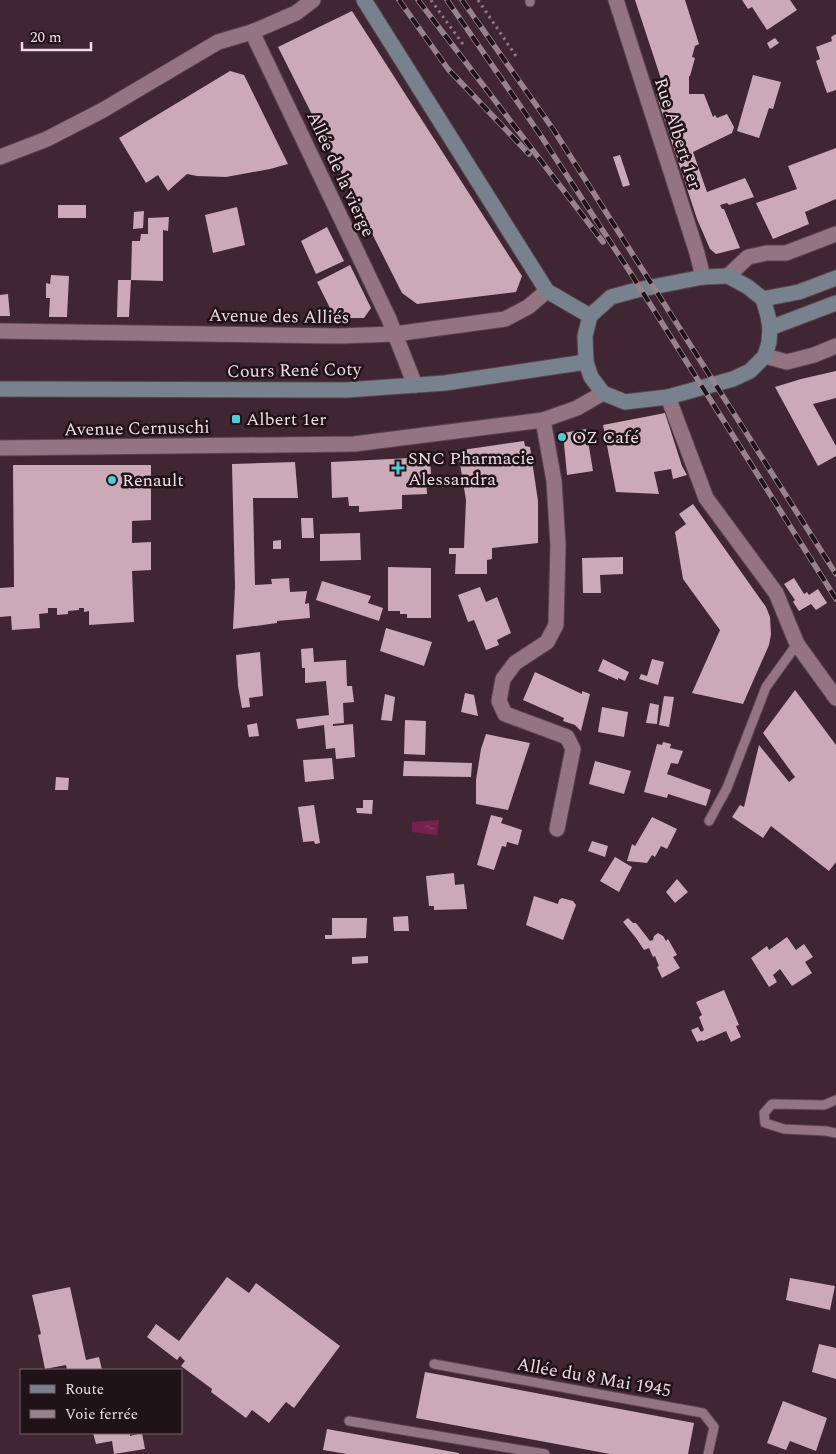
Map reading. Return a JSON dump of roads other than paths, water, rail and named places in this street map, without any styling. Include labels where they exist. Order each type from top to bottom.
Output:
[{"type":"main road","points":[[364,0],[547,292],[590,316]]},
{"type":"main road","points":[[728,276],[748,287],[763,299],[768,316],[770,328],[769,342],[765,356],[750,371],[733,379],[668,397],[625,402],[603,393],[591,377],[586,362],[585,336],[590,316],[610,297],[703,277],[728,276]]},
{"type":"main road","points":[[763,299],[799,292],[836,278]]},
{"type":"main road","points":[[770,328],[836,303]]},
{"type":"main road","name":"Cours René Coty","points":[[0,389],[346,390],[454,381],[586,362]]},
{"type":"street","points":[[0,157],[47,139],[95,114],[218,42],[252,32],[296,13],[313,0]]},
{"type":"street","name":"Rue Albert 1er","points":[[616,0],[703,277]]},
{"type":"street","name":"Allée de la vierge","points":[[252,32],[395,334],[415,385]]},
{"type":"street","points":[[728,276],[748,257],[767,253],[786,253],[836,234]]},
{"type":"street","name":"Avenue des Alliés","points":[[0,331],[339,336],[395,334],[505,319],[528,307],[547,292]]},
{"type":"street","points":[[765,356],[787,362],[814,355],[836,346]]},
{"type":"street","name":"Avenue Cernuschi","points":[[0,448],[354,444],[543,420],[577,408],[603,393]]},
{"type":"street","points":[[668,397],[706,498],[776,593],[797,644],[836,698]]},
{"type":"street","points":[[543,420],[554,481],[558,545],[556,625],[547,642],[515,663],[503,678],[499,701],[506,714],[567,737],[573,749],[558,829]]},
{"type":"lane","points":[[710,821],[726,788],[766,687],[797,644]]},
{"type":"lane","points":[[836,1100],[824,1105],[772,1104],[764,1113],[765,1123],[784,1129],[836,1133]]},
{"type":"lane","name":"Allée du 8 Mai 1945","points":[[434,1364],[703,1414],[714,1427],[708,1454]]},
{"type":"lane","points":[[349,1421],[545,1454]]},
{"type":"water","points":[[439,820],[437,835],[412,832],[412,822]]},
{"type":"railway","points":[[399,0],[448,69],[529,154]]},
{"type":"railway","points":[[418,0],[603,242]]},
{"type":"railway","points":[[447,0],[541,136],[628,269],[836,599]]},
{"type":"railway","points":[[462,0],[553,129],[836,574]]},
{"type":"place","name":"Albert 1er","points":[[236,419]]},
{"type":"place","name":"OZ Café","points":[[562,437]]},
{"type":"place","name":"SNC Pharmacie Alessandra","points":[[398,468]]},
{"type":"place","name":"Renault","points":[[112,480]]}]
